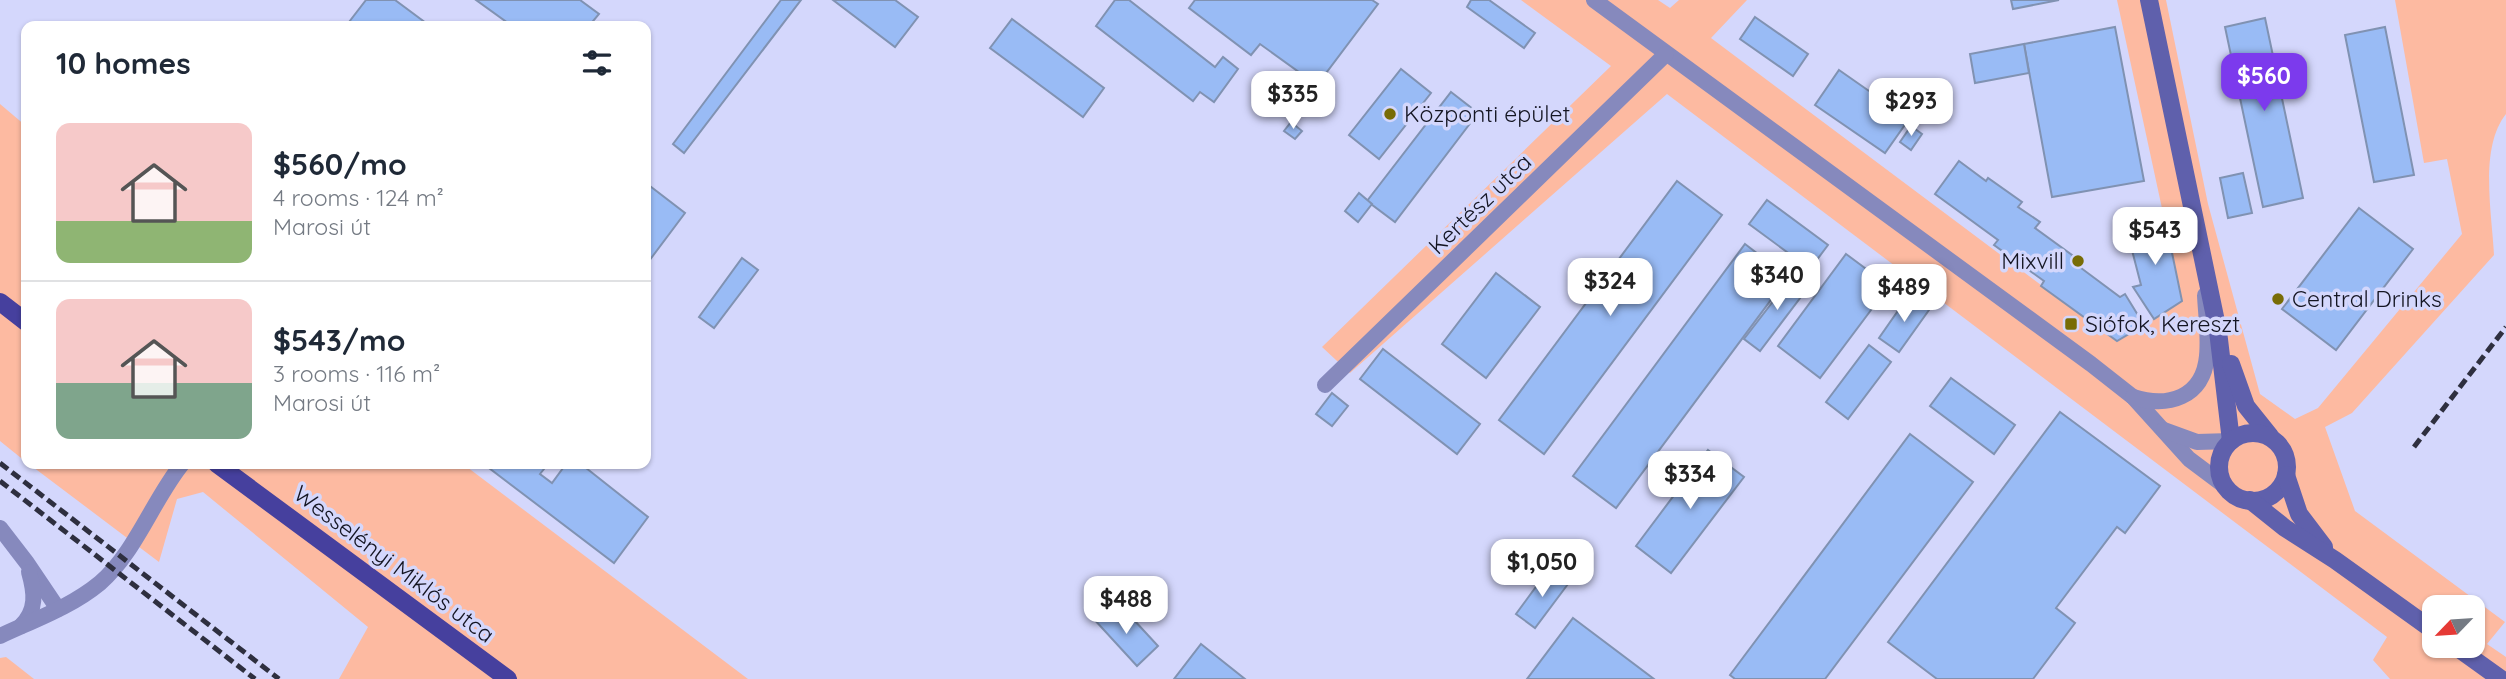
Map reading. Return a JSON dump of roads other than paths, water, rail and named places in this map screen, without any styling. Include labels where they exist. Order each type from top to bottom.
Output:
[{"type":"main road","points":[[0,302],[21,318]]},
{"type":"main road","name":"Wesselényi Miklós utca","points":[[224,469],[508,679]]},
{"type":"street","points":[[1594,0],[2071,349],[2133,397],[2189,459],[2233,494],[2250,500],[2285,528],[2422,622]]},
{"type":"street","points":[[2149,0],[2218,331],[2231,441]]},
{"type":"street","name":"Kertész utca","points":[[1325,385],[1666,54]]},
{"type":"street","points":[[2133,397],[2159,403],[2177,399],[2193,388],[2200,378],[2208,354],[2203,268]]},
{"type":"street","points":[[2218,331],[2226,346],[2246,406],[2286,457],[2286,475],[2293,501],[2303,520],[2335,560]]},
{"type":"street","points":[[2162,429],[2197,442],[2231,441]]},
{"type":"street","points":[[2225,486],[2220,475],[2220,461],[2231,441],[2250,433],[2261,433],[2273,439]]},
{"type":"street","points":[[0,636],[58,609],[90,590],[114,568],[179,469]]},
{"type":"street","points":[[2250,500],[2271,496],[2286,475]]},
{"type":"street","points":[[0,528],[58,609]]},
{"type":"street","points":[[20,627],[34,606],[34,589],[27,563]]},
{"type":"street","points":[[2472,658],[2501,679]]},
{"type":"railway","points":[[2414,447],[2506,327]]},
{"type":"railway","points":[[0,463],[279,679]]},
{"type":"railway","points":[[0,481],[255,679]]},
{"type":"place","name":"Központi épület","points":[[1390,114]]},
{"type":"place","name":"Mixvill","points":[[2078,261]]},
{"type":"place","name":"Central Drinks","points":[[2278,299]]},
{"type":"place","name":"Siófok, Kereszt","points":[[2071,324]]}]
